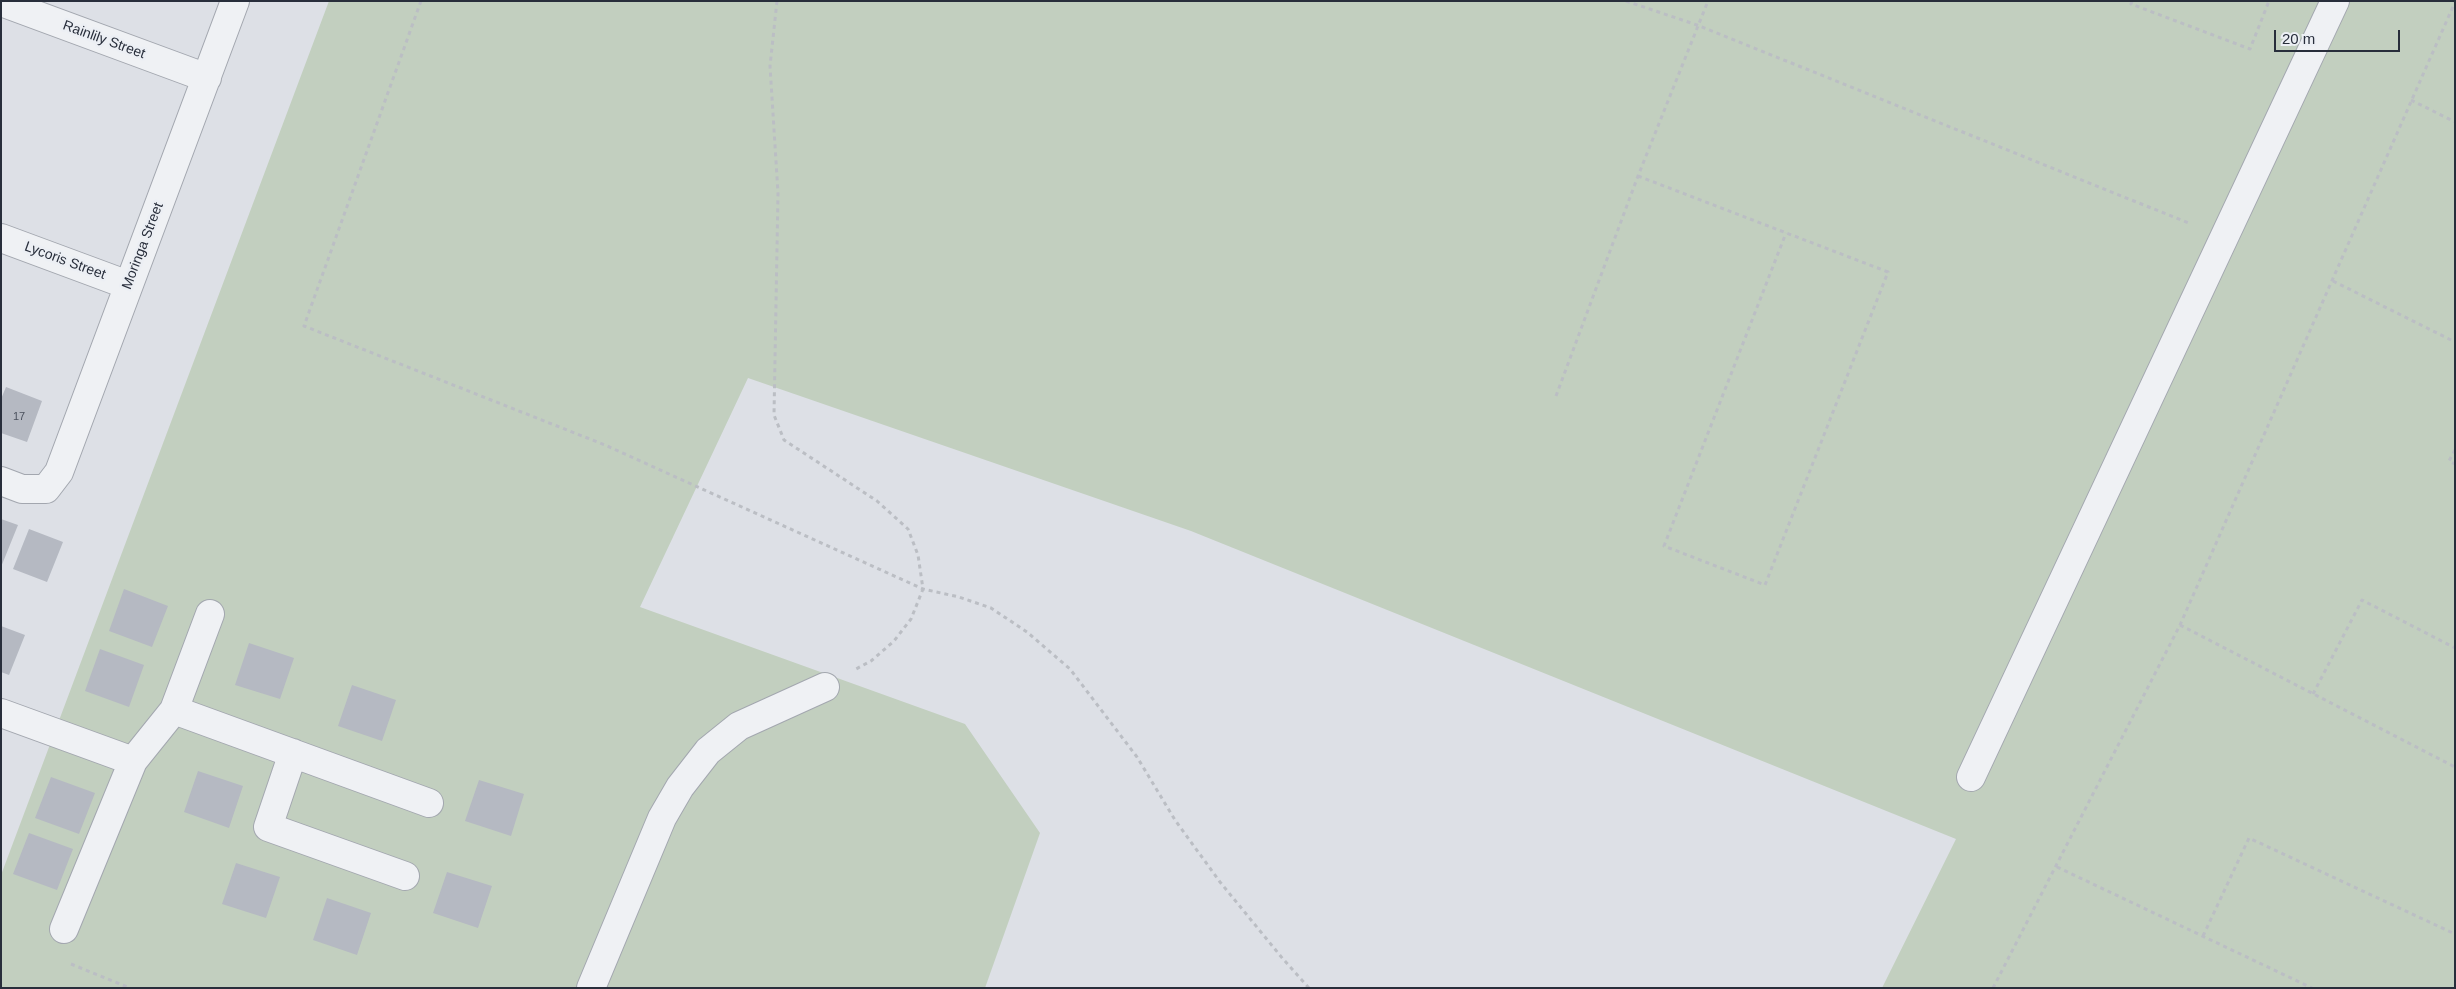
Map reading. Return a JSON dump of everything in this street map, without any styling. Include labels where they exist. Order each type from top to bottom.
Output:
[{"type":"street","name":"Moringa Street","points":[[1,481],[22,489],[46,489],[59,472],[235,1]]},
{"type":"street","points":[[1971,777],[2335,1]]},
{"type":"street","name":"Rainlily Street","points":[[1,2],[207,78]]},
{"type":"street","name":"Lycoris Street","points":[[1,238],[128,285]]},
{"type":"street","points":[[64,929],[133,761],[174,710],[210,614]]},
{"type":"street","points":[[592,988],[662,818],[686,780],[708,751],[740,726],[825,687]]},
{"type":"street","points":[[174,710],[429,803]]},
{"type":"street","points":[[1,713],[133,761]]},
{"type":"street","points":[[293,753],[268,827],[405,876]]},
{"type":"path","points":[[421,1],[304,326],[605,446],[923,589],[958,596],[991,608],[1027,632],[1070,670],[1137,757],[1175,820],[1220,882],[1309,988]]},
{"type":"path","points":[[777,1],[770,66],[778,193],[774,415],[784,440],[877,501],[908,530],[918,555],[923,589],[911,619],[894,641],[871,661],[825,687]]},
{"type":"path","points":[[1626,1],[1697,26],[2224,237]]},
{"type":"path","points":[[1556,396],[1638,176],[1708,1]]},
{"type":"path","points":[[2132,1],[2131,4],[2250,49],[2269,1]]},
{"type":"path","points":[[1993,988],[2180,625],[2455,2]]},
{"type":"path","points":[[2411,100],[2455,122]]},
{"type":"path","points":[[1638,176],[1888,272],[1765,585],[1664,546],[1786,233]]},
{"type":"path","points":[[2332,281],[2455,342]]},
{"type":"path","points":[[2455,450],[2449,462],[2455,464]]},
{"type":"path","points":[[2313,694],[2362,600],[2455,648]]},
{"type":"path","points":[[2180,625],[2455,767]]},
{"type":"path","points":[[2203,936],[2249,838],[2455,934]]},
{"type":"path","points":[[2057,867],[2312,988]]},
{"type":"path","points":[[68,963],[130,988]]},
{"type":"green space","points":[[329,1],[2455,1],[2455,988],[1882,988],[1956,839],[1191,531],[748,378],[640,607],[965,724],[1040,833],[985,988],[1,988],[1,875]]},
{"type":"building","points":[[6,387],[42,401],[27,442],[1,433],[1,399]]},
{"type":"building","points":[[1,519],[18,525],[1,567]]},
{"type":"building","points":[[29,529],[63,542],[47,582],[13,569]]},
{"type":"building","points":[[124,589],[168,606],[152,647],[109,631]]},
{"type":"building","points":[[1,626],[25,635],[9,675],[1,672]]},
{"type":"building","points":[[249,643],[294,658],[280,699],[235,685]]},
{"type":"building","points":[[100,649],[144,665],[129,707],[85,691]]},
{"type":"building","points":[[352,685],[396,700],[382,741],[338,726]]},
{"type":"building","points":[[198,771],[243,786],[229,828],[184,812]]},
{"type":"building","points":[[51,777],[95,793],[79,834],[35,818]]},
{"type":"building","points":[[479,780],[524,794],[511,836],[465,821]]},
{"type":"building","points":[[29,833],[73,849],[57,890],[13,874]]},
{"type":"building","points":[[236,863],[280,877],[266,918],[222,904]]},
{"type":"building","points":[[447,872],[492,886],[478,928],[433,913]]},
{"type":"building","points":[[327,898],[371,913],[357,955],[313,940]]}]
